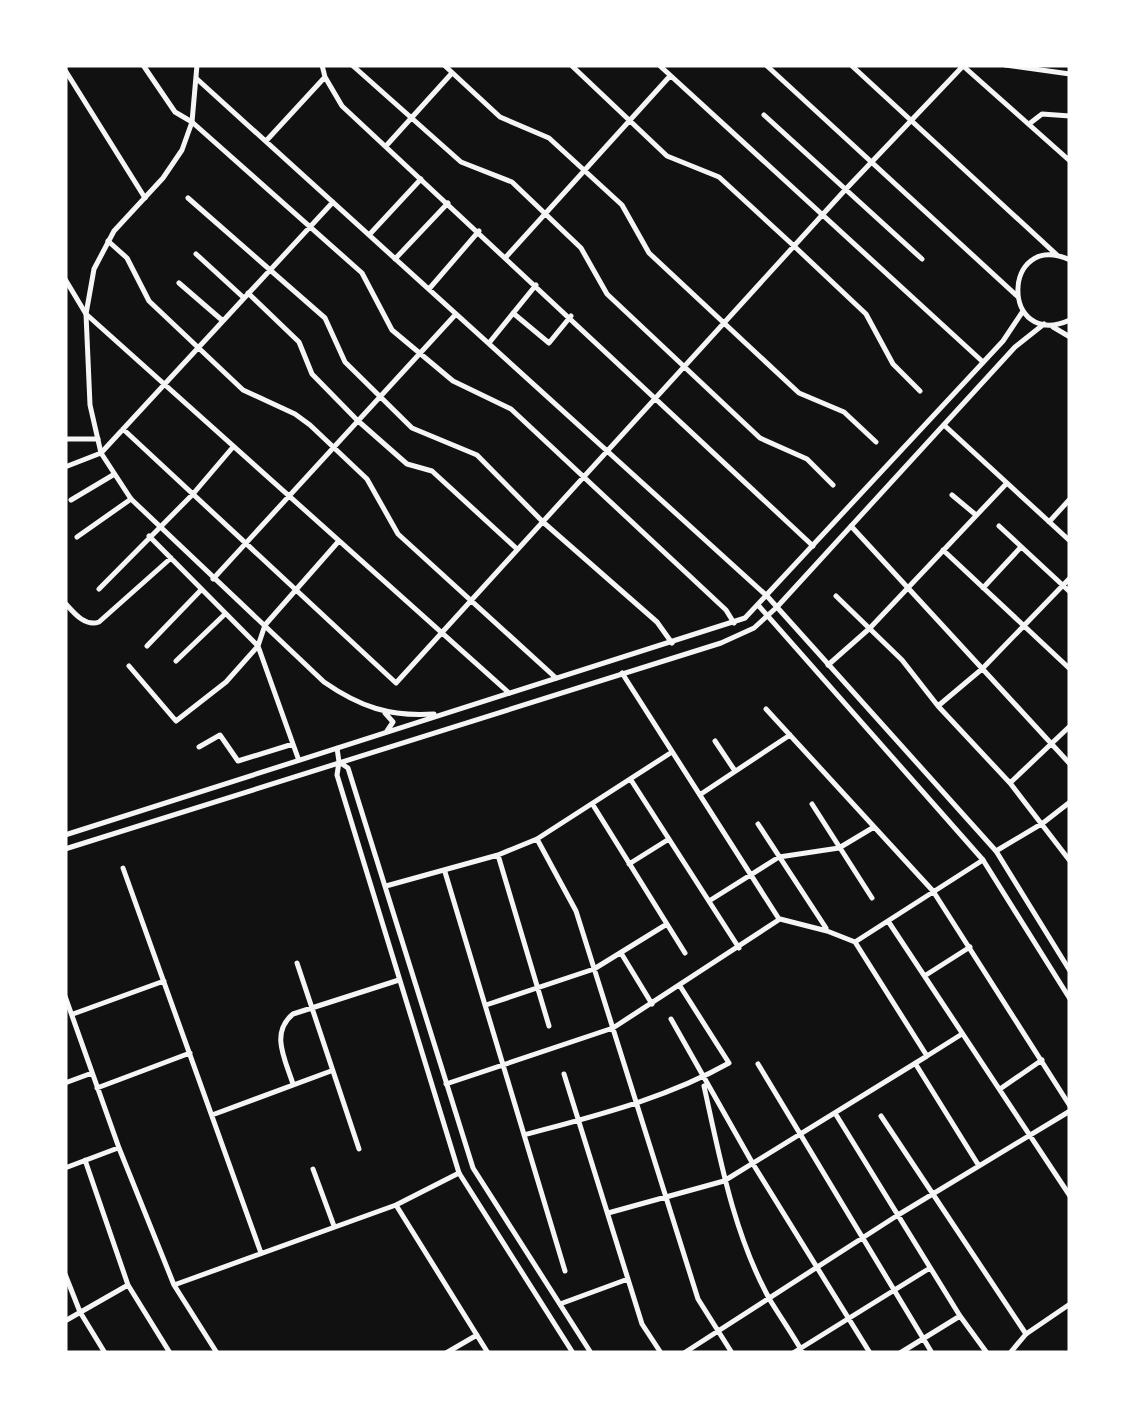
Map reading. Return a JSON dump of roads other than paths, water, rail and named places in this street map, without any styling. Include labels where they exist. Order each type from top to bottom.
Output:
[{"type":"street","points":[[143,65],[175,112],[192,122],[362,273],[392,330],[453,381],[511,409],[726,610],[734,623]]},
{"type":"street","points":[[197,65],[192,122],[175,162],[108,241],[94,269],[86,314],[90,405],[101,453],[132,500],[324,682],[359,704],[382,712],[446,713]]},
{"type":"street","points":[[322,65],[342,106],[813,546]]},
{"type":"street","points":[[352,65],[462,162],[512,182],[581,248],[607,294],[760,438],[807,458],[834,484]]},
{"type":"street","points":[[444,65],[500,117],[550,138],[622,205],[648,253],[799,393],[844,412],[876,442]]},
{"type":"street","points":[[571,65],[667,156],[720,177],[794,246],[866,314],[892,364],[920,391]]},
{"type":"street","points":[[659,65],[983,362]]},
{"type":"street","points":[[766,65],[1017,296]]},
{"type":"street","points":[[851,65],[1057,255]]},
{"type":"street","points":[[123,429],[396,683],[963,65],[1070,161]]},
{"type":"street","points":[[1005,65],[1070,74]]},
{"type":"street","points":[[65,70],[145,198]]},
{"type":"street","points":[[386,146],[452,73]]},
{"type":"street","points":[[506,258],[670,76]]},
{"type":"street","points":[[266,141],[325,77]]},
{"type":"street","points":[[197,78],[767,596],[996,851],[1070,970]]},
{"type":"street","points":[[65,86],[72,82]]},
{"type":"street","points":[[764,114],[922,259]]},
{"type":"street","points":[[1029,124],[1042,114],[1070,116]]},
{"type":"street","points":[[369,235],[421,178]]},
{"type":"street","points":[[188,198],[325,318],[345,362],[412,428],[477,455],[542,522],[657,622],[672,644]]},
{"type":"street","points":[[65,467],[101,453],[333,202]]},
{"type":"street","points":[[396,259],[448,203]]},
{"type":"street","points":[[429,289],[479,232]]},
{"type":"street","points":[[108,241],[127,258],[149,301],[243,390],[295,414],[367,479],[398,534],[556,678]]},
{"type":"street","points":[[196,254],[300,342],[312,374],[357,420],[407,464],[432,471],[518,550]]},
{"type":"street","points":[[1068,258],[1045,255],[1026,266],[1016,285],[1024,311],[1070,337]]},
{"type":"street","points":[[65,280],[86,314],[509,693]]},
{"type":"street","points":[[179,283],[223,321]]},
{"type":"street","points":[[489,344],[536,285]]},
{"type":"street","points":[[66,833],[745,618],[1003,341],[1024,311]]},
{"type":"street","points":[[514,313],[549,343],[571,316]]},
{"type":"street","points":[[213,579],[456,314]]},
{"type":"street","points":[[65,849],[738,636],[777,608],[1015,347],[1047,325],[1070,320]]},
{"type":"street","points":[[933,415],[1070,542]]},
{"type":"street","points":[[65,439],[98,439]]},
{"type":"street","points":[[99,590],[234,447]]},
{"type":"street","points":[[71,500],[113,475]]},
{"type":"street","points":[[828,665],[870,628],[1007,483]]},
{"type":"street","points":[[952,494],[976,516]]},
{"type":"street","points":[[1049,522],[1070,499]]},
{"type":"street","points":[[77,537],[132,500]]},
{"type":"street","points":[[852,526],[1070,764]]},
{"type":"street","points":[[998,526],[1070,592]]},
{"type":"street","points":[[149,536],[258,646],[298,758]]},
{"type":"street","points":[[129,666],[176,721],[226,682],[258,646],[266,625],[338,542]]},
{"type":"street","points":[[983,588],[1021,547]]},
{"type":"street","points":[[942,550],[1070,669]]},
{"type":"street","points":[[65,603],[84,621],[99,622],[171,558]]},
{"type":"street","points":[[938,706],[982,669],[1070,578]]},
{"type":"street","points":[[147,646],[200,591]]},
{"type":"street","points":[[836,596],[902,660],[938,706],[1010,783],[1070,861]]},
{"type":"street","points":[[758,605],[983,860],[1070,999]]},
{"type":"street","points":[[176,662],[225,614]]},
{"type":"street","points":[[618,660],[622,673],[780,919],[855,942],[926,1056]]},
{"type":"street","points":[[684,1353],[1070,1108],[933,891],[766,709]]},
{"type":"street","points":[[382,712],[393,722],[384,734]]},
{"type":"street","points":[[1010,783],[1070,726]]},
{"type":"street","points":[[200,747],[220,735],[238,761],[293,744]]},
{"type":"street","points":[[700,795],[790,735]]},
{"type":"street","points":[[715,741],[735,771]]},
{"type":"street","points":[[336,748],[337,775],[459,1173],[573,1353]]},
{"type":"street","points":[[386,886],[445,872],[538,838],[672,752]]},
{"type":"street","points":[[894,762],[905,752]]},
{"type":"street","points":[[339,762],[348,768],[473,1168],[591,1353]]},
{"type":"street","points":[[632,780],[739,948]]},
{"type":"street","points":[[855,942],[1070,802]]},
{"type":"street","points":[[812,804],[872,898]]},
{"type":"street","points":[[593,805],[685,953]]},
{"type":"street","points":[[104,822],[106,835]]},
{"type":"street","points":[[758,824],[827,931]]},
{"type":"street","points":[[709,900],[779,857],[838,848],[874,827]]},
{"type":"street","points":[[538,838],[576,910],[698,1299],[732,1353]]},
{"type":"street","points":[[629,864],[669,838]]},
{"type":"street","points":[[498,855],[549,1026]]},
{"type":"street","points":[[124,868],[261,1253]]},
{"type":"street","points":[[445,872],[565,1271]]},
{"type":"street","points":[[446,1084],[613,1028],[780,919]]},
{"type":"street","points":[[888,920],[1070,1196]]},
{"type":"street","points":[[486,1005],[594,968],[666,924]]},
{"type":"street","points":[[925,976],[970,947]]},
{"type":"street","points":[[621,953],[652,1004]]},
{"type":"street","points":[[297,963],[359,1150]]},
{"type":"street","points":[[293,1084],[279,1030],[293,1014],[400,980]]},
{"type":"street","points":[[71,1014],[164,981]]},
{"type":"street","points":[[524,1136],[637,1104],[729,1063],[680,986]]},
{"type":"street","points":[[65,996],[118,1148],[174,1285],[217,1353]]},
{"type":"street","points":[[671,1019],[752,1164],[870,1353]]},
{"type":"street","points":[[608,1213],[724,1181],[963,1034]]},
{"type":"street","points":[[422,1053],[436,1050]]},
{"type":"street","points":[[97,1088],[190,1053]]},
{"type":"street","points":[[1000,1089],[1042,1060]]},
{"type":"street","points":[[915,1063],[979,1166]]},
{"type":"street","points":[[758,1064],[932,1353]]},
{"type":"street","points":[[212,1115],[331,1071]]},
{"type":"street","points":[[65,1084],[92,1074]]},
{"type":"street","points":[[564,1074],[642,1324],[661,1353]]},
{"type":"street","points":[[702,1078],[724,1181],[746,1245],[769,1298],[802,1351]]},
{"type":"street","points":[[834,1113],[987,1353]]},
{"type":"street","points":[[882,1116],[1026,1334]]},
{"type":"street","points":[[65,1168],[118,1148]]},
{"type":"street","points":[[85,1160],[128,1285],[170,1353]]},
{"type":"street","points":[[174,1285],[396,1204],[473,1168]]},
{"type":"street","points":[[312,1170],[334,1226]]},
{"type":"street","points":[[396,1204],[488,1353]]},
{"type":"street","points":[[793,1353],[802,1351],[930,1268]]},
{"type":"street","points":[[65,1274],[80,1312],[105,1353]]},
{"type":"street","points":[[560,1304],[628,1279]]},
{"type":"street","points":[[65,1321],[128,1285]]},
{"type":"street","points":[[65,1305],[76,1302]]},
{"type":"street","points":[[1015,1351],[1026,1334],[1070,1304]]},
{"type":"street","points":[[900,1353],[960,1316]]},
{"type":"street","points":[[446,1353],[477,1334]]}]
